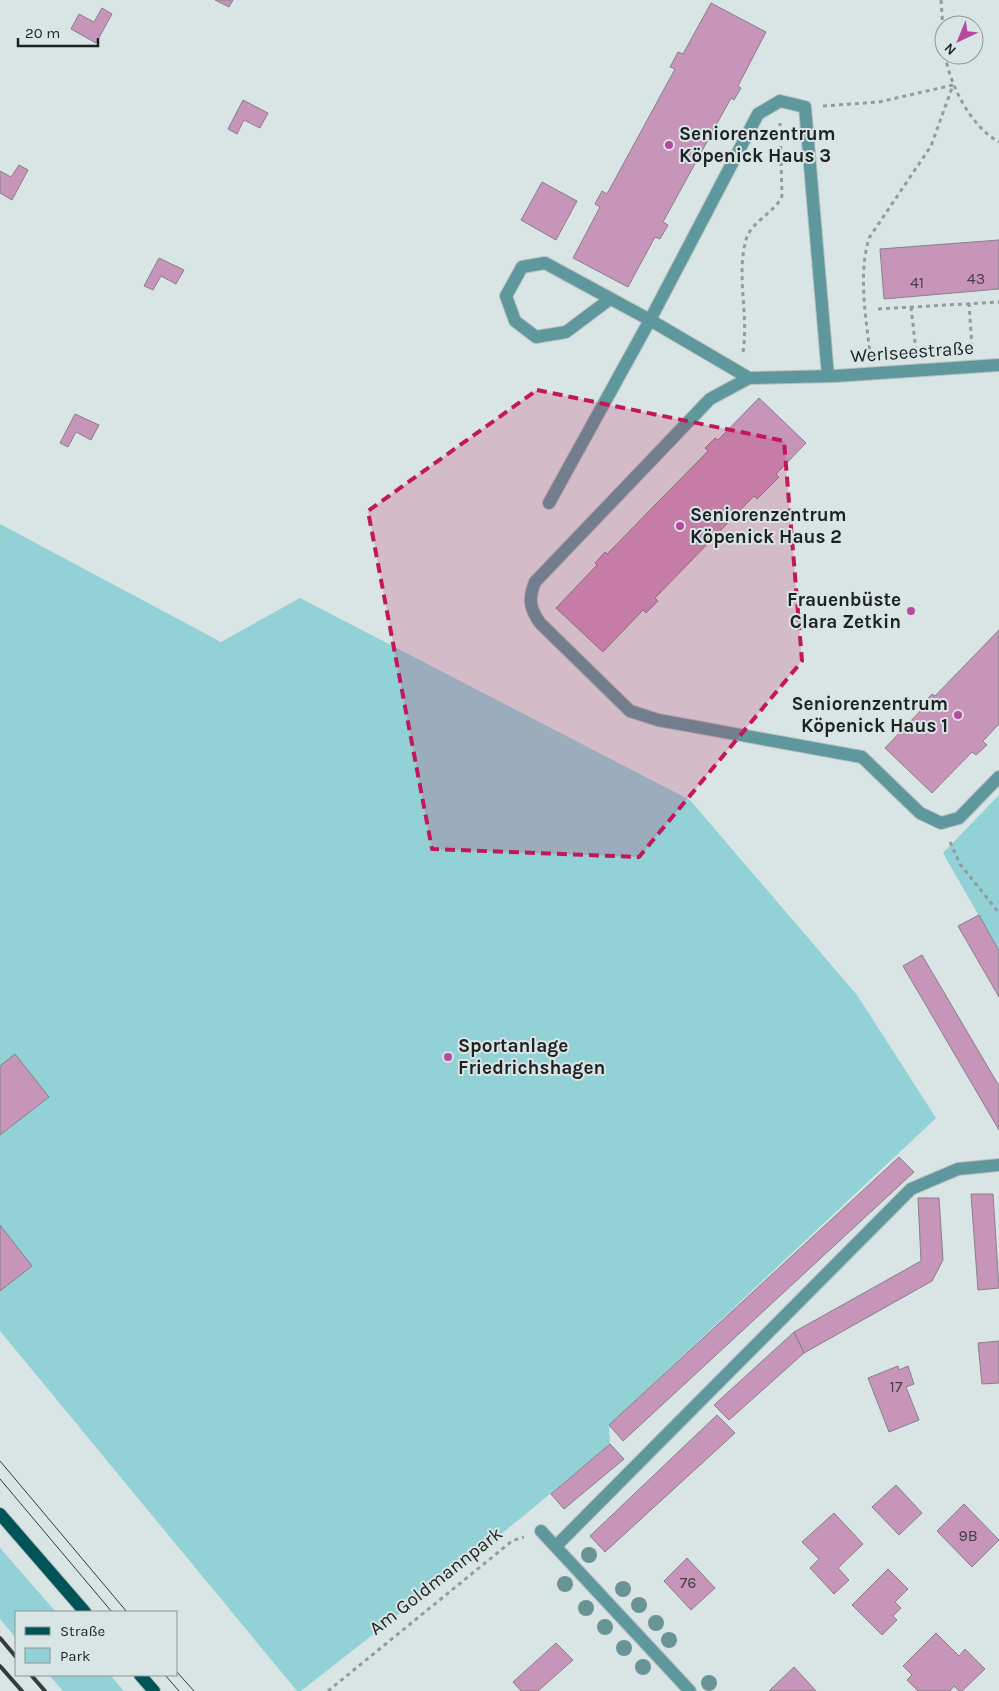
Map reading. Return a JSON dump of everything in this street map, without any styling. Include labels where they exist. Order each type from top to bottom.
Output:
[{"type":"main road","points":[[0,1514],[84,1611]]},
{"type":"main road","points":[[141,1676],[154,1691]]},
{"type":"street","points":[[549,503],[650,320],[758,114],[778,102],[806,107],[828,376]]},
{"type":"street","points":[[610,299],[566,332],[536,337],[515,321],[506,296],[522,267],[545,263],[650,320],[749,378],[710,399],[535,582],[530,595],[532,611],[540,623],[630,711],[658,720],[862,757],[920,812],[941,823],[960,818],[999,777]]},
{"type":"street","name":"Werlseestraße","points":[[749,378],[828,376],[999,365]]},
{"type":"street","points":[[556,1546],[911,1189],[958,1169],[999,1165]]},
{"type":"street","points":[[542,1531],[690,1691]]},
{"type":"path","points":[[941,0],[942,15]]},
{"type":"path","points":[[948,65],[953,85],[984,131],[999,142]]},
{"type":"path","points":[[806,107],[879,102],[953,85]]},
{"type":"path","points":[[871,359],[864,291],[864,256],[869,238],[931,146],[953,85]]},
{"type":"path","points":[[737,370],[741,362],[744,338],[746,239],[761,218],[779,203],[782,196],[778,102]]},
{"type":"path","points":[[878,309],[999,302]]},
{"type":"path","points":[[969,304],[973,351]]},
{"type":"path","points":[[911,307],[916,356]]},
{"type":"path","points":[[941,823],[960,864],[999,913]]},
{"type":"path","name":"Am Goldmannpark","points":[[328,1691],[512,1541],[542,1531]]},
{"type":"highlighted area","points":[[537,390],[784,441],[802,661],[639,857],[432,849],[368,511]]},
{"type":"green space","name":"Sportanlage Friedrichshagen","points":[[0,524],[221,642],[300,598],[690,800],[857,995],[936,1118],[609,1425],[610,1444],[521,1518],[301,1691],[297,1691],[0,1331]]},
{"type":"green space","points":[[999,795],[999,951],[943,853]]},
{"type":"green space","points":[[0,1548],[55,1611],[15,1611],[15,1637],[0,1619]]},
{"type":"green space","points":[[50,1676],[111,1676],[124,1691],[63,1691]]},
{"type":"building","points":[[215,0],[233,0],[229,7]]},
{"type":"building","name":"Seniorenzentrum Köpenick Haus 3","points":[[711,3],[766,32],[738,86],[741,88],[734,100],[731,98],[663,222],[668,225],[660,239],[655,237],[628,287],[573,258],[600,207],[595,204],[602,191],[607,194],[675,69],[670,67],[678,52],[683,54]]},
{"type":"building","points":[[102,8],[112,14],[96,43],[71,29],[79,14],[94,22]]},
{"type":"building","points":[[243,100],[268,113],[260,128],[244,120],[237,134],[228,129]]},
{"type":"building","points":[[19,165],[28,170],[12,200],[0,193],[0,171],[11,177]]},
{"type":"building","points":[[542,182],[577,201],[556,240],[521,220]]},
{"type":"building","points":[[999,240],[999,289],[884,299],[880,249]]},
{"type":"building","points":[[159,258],[184,270],[176,284],[161,276],[153,290],[144,286]]},
{"type":"building","name":"Seniorenzentrum Köpenick Haus 2","points":[[759,398],[806,443],[776,474],[779,477],[757,499],[754,496],[655,598],[658,601],[646,613],[643,610],[603,652],[556,608],[597,565],[595,563],[605,552],[607,554],[708,451],[705,448],[715,438],[718,440]]},
{"type":"building","points":[[75,414],[99,425],[91,440],[76,432],[68,447],[60,443]]},
{"type":"building","name":"Seniorenzentrum Köpenick Haus 1","points":[[999,630],[999,724],[983,741],[987,745],[976,755],[972,752],[932,793],[885,748],[925,706],[923,704],[932,694],[935,696]]},
{"type":"building","points":[[979,915],[999,951],[999,997],[958,926]]},
{"type":"building","points":[[922,955],[999,1086],[999,1130],[903,966]]},
{"type":"building","points":[[15,1054],[49,1097],[0,1135],[0,1066]]},
{"type":"building","points":[[899,1157],[914,1172],[623,1441],[609,1425]]},
{"type":"building","points":[[971,1194],[993,1194],[999,1288],[978,1290]]},
{"type":"building","points":[[918,1198],[939,1198],[943,1260],[932,1281],[804,1353],[794,1332],[921,1261]]},
{"type":"building","points":[[0,1225],[32,1266],[0,1291]]},
{"type":"building","points":[[794,1332],[804,1353],[729,1420],[714,1405]]},
{"type":"building","points":[[999,1341],[999,1383],[982,1384],[978,1343]]},
{"type":"building","points":[[898,1366],[899,1370],[908,1366],[914,1384],[906,1387],[919,1420],[889,1432],[868,1378]]},
{"type":"building","points":[[717,1415],[735,1433],[605,1552],[590,1536]]},
{"type":"building","points":[[610,1444],[624,1459],[564,1509],[551,1494]]},
{"type":"building","points":[[896,1485],[922,1513],[899,1535],[872,1507]]},
{"type":"building","points":[[964,1504],[999,1540],[972,1567],[937,1531]]},
{"type":"building","points":[[834,1513],[863,1544],[838,1568],[849,1580],[834,1594],[810,1568],[819,1559],[802,1542]]},
{"type":"building","points":[[687,1558],[715,1588],[691,1610],[664,1581]]},
{"type":"building","points":[[888,1569],[908,1589],[895,1602],[901,1608],[893,1616],[897,1620],[882,1635],[852,1605]]},
{"type":"building","points":[[936,1633],[959,1656],[965,1649],[985,1669],[962,1691],[959,1691],[954,1686],[950,1691],[918,1691],[907,1680],[912,1675],[903,1666]]},
{"type":"building","points":[[556,1643],[573,1660],[538,1691],[521,1691],[513,1682]]},
{"type":"building","points":[[794,1667],[816,1691],[769,1691]]},
{"type":"tram line","points":[[0,1461],[126,1611]]},
{"type":"tram line","points":[[0,1479],[111,1611]]},
{"type":"tram line","points":[[178,1673],[194,1691]]},
{"type":"tram line","points":[[166,1676],[179,1691]]},
{"type":"railway","points":[[0,1638],[15,1656]]},
{"type":"railway","points":[[0,1666],[22,1691]]},
{"type":"railway","points":[[32,1676],[45,1691]]},
{"type":"place","name":"Seniorenzentrum Köpenick Haus 3","points":[[669,145]]},
{"type":"place","name":"Seniorenzentrum Köpenick Haus 2","points":[[680,526]]},
{"type":"place","name":"Frauenbüste Clara Zetkin","points":[[911,611]]},
{"type":"place","name":"Seniorenzentrum Köpenick Haus 1","points":[[958,715]]},
{"type":"place","name":"Sportanlage Friedrichshagen","points":[[448,1057]]}]
